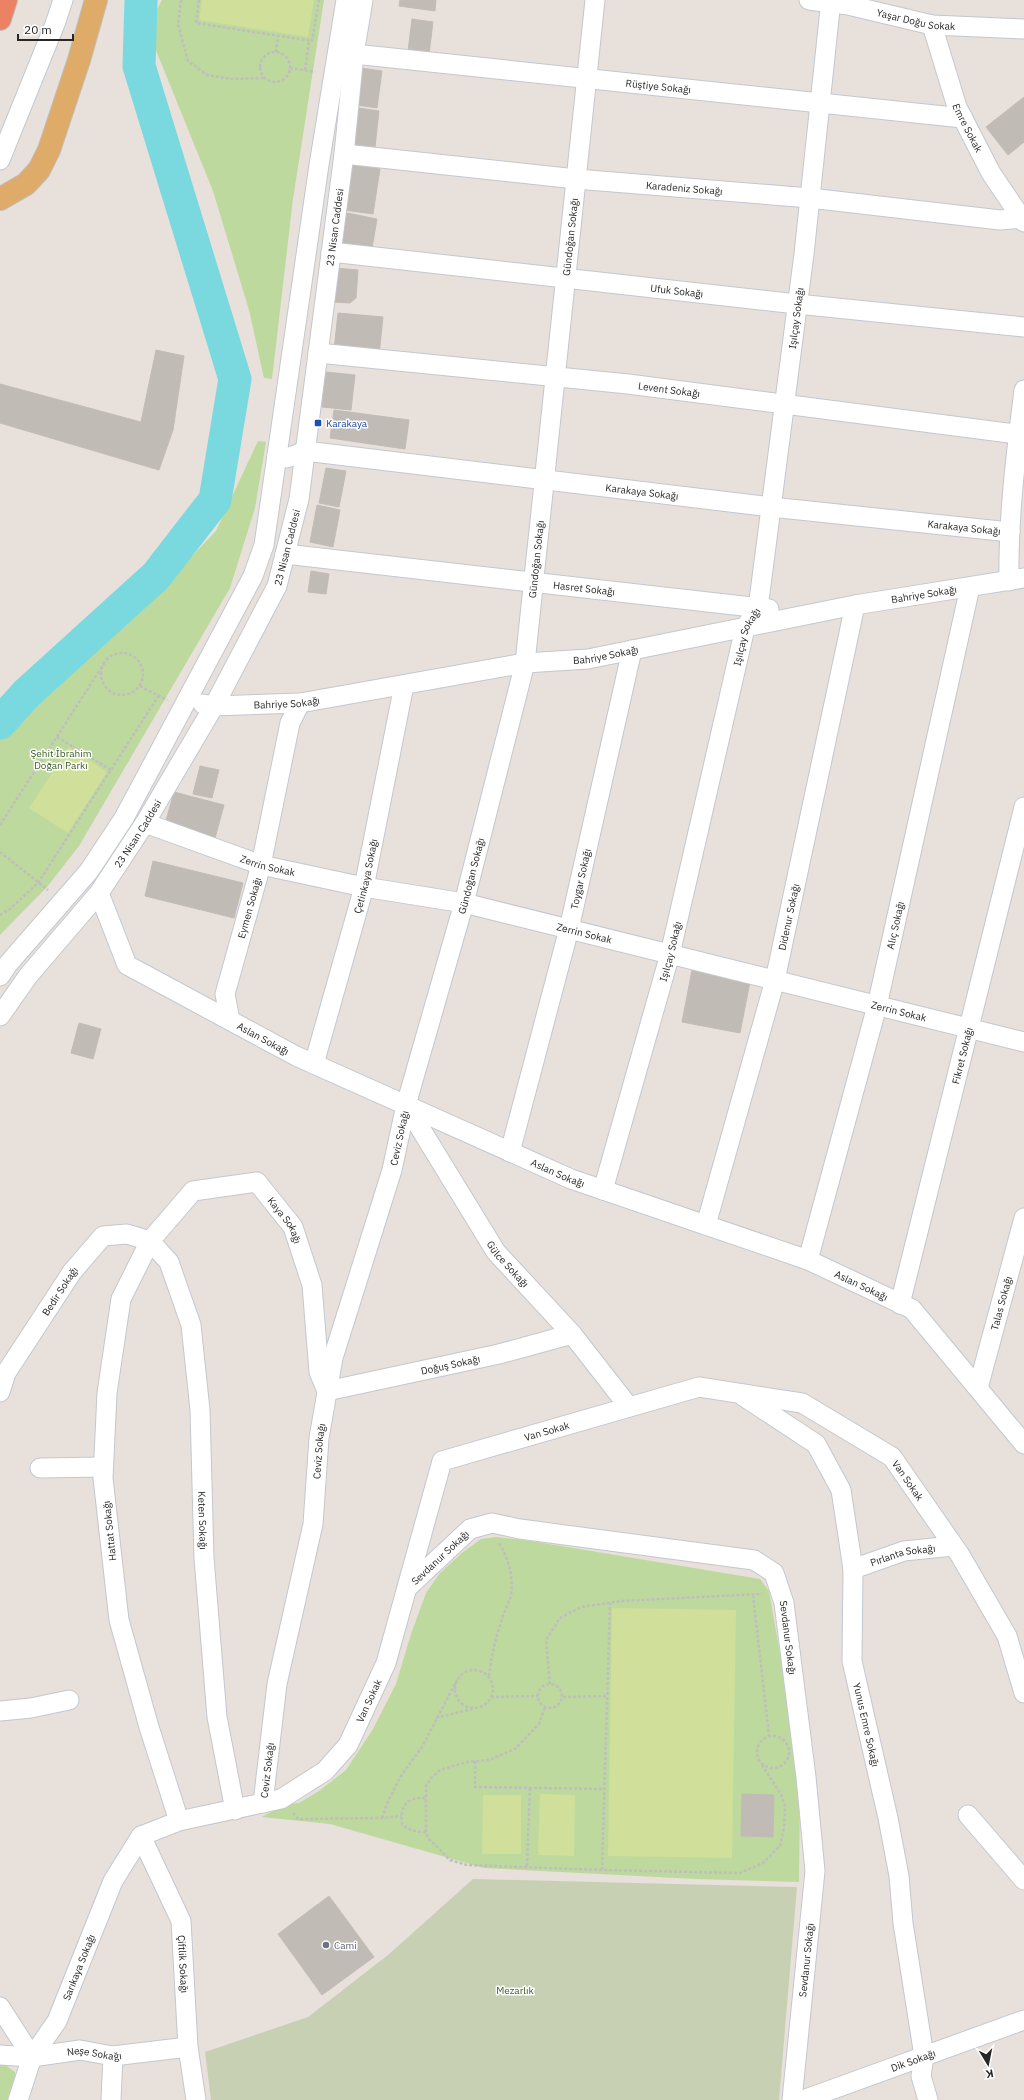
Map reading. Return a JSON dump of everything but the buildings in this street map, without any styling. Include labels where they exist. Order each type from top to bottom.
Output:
[{"type":"highway","points":[[0,19],[6,0]]},
{"type":"main road","points":[[4,198],[26,184],[35,174],[49,150],[79,60],[96,0]]},
{"type":"street","points":[[0,160],[55,24],[62,0]]},
{"type":"street","name":"23 Nisan Caddesi","points":[[0,976],[8,964],[89,871],[124,818],[253,576],[264,545],[346,0]]},
{"type":"street","name":"23 Nisan Caddesi","points":[[0,1016],[28,976],[99,893],[146,823],[214,706],[277,586],[299,499],[344,154],[354,54],[364,0]]},
{"type":"street","name":"Gündoğan Sokağı","points":[[406,1105],[464,903],[525,663],[595,0]]},
{"type":"street","name":"Yaşar Doğu Sokak","points":[[809,0],[831,1],[932,25],[1024,29]]},
{"type":"street","name":"Işılçay Sokağı","points":[[604,1190],[670,954],[745,628],[758,608],[810,198],[831,1]]},
{"type":"street","name":"Emre Sokak","points":[[932,25],[957,107],[991,173],[1024,219]]},
{"type":"street","name":"Rüştiye Sokağı","points":[[354,54],[963,118]]},
{"type":"street","name":"Karadeniz Sokağı","points":[[344,154],[576,179],[810,198],[1000,220],[1024,219]]},
{"type":"street","name":"Ufuk Sokağı","points":[[331,252],[797,304],[1024,327]]},
{"type":"street","name":"Levent Sokağı","points":[[318,353],[555,377],[784,403],[1021,435]]},
{"type":"street","points":[[1016,579],[1010,532],[1021,435],[1024,390]]},
{"type":"street","name":"Karakaya Sokağı","points":[[277,456],[287,458],[305,451],[771,507],[1010,532]]},
{"type":"street","name":"Hasret Sokağı","points":[[285,554],[812,614]]},
{"type":"street","name":"Bahriye Sokağı","points":[[184,704],[214,706],[300,703],[525,663],[588,659],[855,605],[1016,579]]},
{"type":"street","name":"Alıç Sokağı","points":[[808,1260],[877,1006],[970,587]]},
{"type":"street","name":"Didenur Sokağı","points":[[706,1225],[775,980],[855,605]]},
{"type":"street","name":"Toygar Sokağı","points":[[510,1152],[569,929],[632,650]]},
{"type":"street","name":"Çetinkaya Sokağı","points":[[314,1064],[364,887],[404,684]]},
{"type":"street","name":"Eymen Sokağı","points":[[230,1020],[225,994],[261,865],[290,723],[300,703]]},
{"type":"street","name":"Fikret Sokağı","points":[[900,1304],[1024,807]]},
{"type":"street","name":"Zerrin Sokak","points":[[146,823],[261,865],[364,887],[464,903],[1024,1042]]},
{"type":"street","name":"Aslan Sokağı","points":[[99,893],[127,965],[314,1064],[571,1179],[808,1260],[900,1304],[912,1308],[1024,1444]]},
{"type":"street","name":"Gülce Sokağı","points":[[406,1105],[496,1252],[572,1334],[629,1408]]},
{"type":"street","name":"Ceviz Sokağı","points":[[272,1801],[277,1684],[313,1524],[319,1438],[333,1358],[392,1170],[406,1105]]},
{"type":"street","name":"Kaya Sokağı","points":[[150,1241],[193,1191],[257,1182],[293,1227],[312,1285],[319,1372],[327,1391]]},
{"type":"street","name":"Talas Sokağı","points":[[978,1388],[1024,1218]]},
{"type":"street","name":"Bedir Sokağı","points":[[0,1392],[6,1373],[72,1272],[104,1236],[126,1234],[150,1241]]},
{"type":"street","name":"Hattat Sokağı","points":[[150,1241],[122,1299],[107,1393],[103,1478],[119,1620],[149,1727],[179,1821]]},
{"type":"street","name":"Keten Sokağı","points":[[150,1241],[168,1262],[191,1325],[200,1410],[204,1558],[217,1717],[235,1810]]},
{"type":"street","name":"Doğuş Sokağı","points":[[327,1391],[499,1354],[572,1334]]},
{"type":"street","name":"Van Sokak","points":[[141,1836],[179,1821],[272,1801],[324,1771],[348,1744],[386,1663],[442,1461],[699,1387],[802,1403],[892,1457],[954,1546],[1006,1636],[1024,1693]]},
{"type":"street","name":"Yunus Emre Sokağı","points":[[738,1393],[816,1444],[841,1490],[853,1569],[852,1662],[888,1818],[924,2056],[921,2076],[928,2100]]},
{"type":"street","points":[[40,1468],[103,1468]]},
{"type":"street","name":"Sevdanur Sokağı","points":[[407,1588],[470,1530],[492,1522],[520,1529],[754,1560],[774,1573],[784,1603],[806,1777],[815,1871],[792,2100]]},
{"type":"street","name":"Pırlanta Sokağı","points":[[853,1569],[904,1551],[954,1546]]},
{"type":"street","points":[[0,1711],[31,1708],[69,1700]]},
{"type":"street","points":[[968,1815],[1024,1880]]},
{"type":"street","name":"Çiftlik Sokağı","points":[[141,1836],[181,1921],[188,2047],[196,2100]]},
{"type":"street","name":"Sarıkaya Sokağı","points":[[18,2100],[32,2057],[57,2021],[113,1881],[141,1836]]},
{"type":"street","points":[[0,2007],[32,2057]]},
{"type":"street","name":"Dik Sokağı","points":[[803,2100],[1024,2020]]},
{"type":"street","name":"Neşe Sokağı","points":[[0,2056],[32,2057],[80,2050],[113,2056],[188,2047]]},
{"type":"street","points":[[112,2100],[113,2056]]},
{"type":"path","points":[[181,0],[178,25],[188,60],[207,75],[231,79],[265,78],[271,81],[281,80],[288,73],[290,68],[288,59],[284,55],[276,52],[266,54],[260,62],[261,72],[265,78]]},
{"type":"path","points":[[199,0],[196,23],[310,41]]},
{"type":"path","points":[[305,70],[319,0]]},
{"type":"path","points":[[276,52],[278,36]]},
{"type":"path","points":[[290,68],[334,75]]},
{"type":"path","points":[[0,826],[105,662],[117,654],[131,655],[141,665],[144,672],[140,686],[130,694],[116,695],[110,692],[105,687],[101,674],[105,662]]},
{"type":"path","points":[[140,686],[184,704]]},
{"type":"path","points":[[0,915],[10,909],[38,883],[159,695]]},
{"type":"path","points":[[57,737],[111,770]]},
{"type":"path","points":[[0,852],[63,901]]},
{"type":"path","points":[[436,1718],[478,1708],[484,1705],[491,1697],[493,1688],[488,1676],[491,1655],[510,1598],[511,1576],[504,1552],[488,1524]]},
{"type":"path","points":[[550,1684],[546,1640],[560,1618],[581,1607],[610,1603],[781,1593]]},
{"type":"path","points":[[753,1595],[769,1736]]},
{"type":"path","points":[[602,1870],[610,1603]]},
{"type":"path","points":[[382,1818],[388,1801],[401,1776],[422,1747],[457,1680],[466,1671],[472,1670],[478,1670],[488,1676]]},
{"type":"path","points":[[457,1680],[455,1692],[460,1702],[472,1708],[478,1708]]},
{"type":"path","points":[[550,1684],[560,1689],[563,1697],[557,1707],[545,1708],[539,1702],[538,1696],[543,1687],[550,1684]]},
{"type":"path","points":[[491,1697],[538,1696]]},
{"type":"path","points":[[563,1697],[607,1696]]},
{"type":"path","points":[[545,1708],[539,1724],[515,1749],[489,1760],[474,1761],[440,1770],[432,1777],[426,1786],[426,1832],[428,1838],[450,1860],[460,1863],[602,1870],[740,1873],[763,1863],[780,1846],[784,1828],[785,1806],[779,1790],[762,1765],[756,1756],[756,1751],[760,1741],[769,1736],[780,1737],[784,1740],[789,1749],[787,1760],[779,1768],[768,1768],[762,1765]]},
{"type":"path","points":[[474,1761],[475,1787],[605,1789]]},
{"type":"path","points":[[527,1866],[530,1788]]},
{"type":"path","points":[[426,1798],[416,1798],[410,1800],[404,1806],[402,1816],[402,1824],[409,1829],[426,1832]]},
{"type":"path","points":[[272,1801],[298,1819],[382,1818],[402,1816]]},
{"type":"green space","points":[[162,0],[324,0],[293,199],[272,379],[264,378],[249,310],[213,191],[147,28]]},
{"type":"green space","points":[[202,0],[314,0],[308,37],[199,20]]},
{"type":"green space","name":"Şehit İbrahim Doğan Parkı","points":[[258,441],[266,442],[255,508],[230,588],[79,846],[47,887],[0,935],[0,732],[93,640],[170,579],[216,531]]},
{"type":"green space","points":[[69,747],[107,772],[68,833],[29,808]]},
{"type":"green space","points":[[496,1537],[531,1541],[760,1579],[769,1591],[796,1747],[800,1795],[799,1882],[695,1879],[484,1868],[330,1824],[262,1817],[285,1804],[299,1803],[319,1791],[346,1770],[373,1729],[396,1684],[411,1634],[426,1593],[440,1573],[463,1552],[481,1539]]},
{"type":"green space","points":[[612,1608],[736,1610],[732,1858],[608,1856]]},
{"type":"green space","points":[[540,1794],[575,1795],[574,1856],[538,1855]]},
{"type":"green space","points":[[483,1795],[521,1795],[521,1854],[482,1854]]},
{"type":"green space","name":"Mezarlık","points":[[473,1879],[797,1887],[779,2100],[211,2100],[205,2052],[308,2017],[388,1955]]},
{"type":"green space","points":[[0,2061],[15,2072],[15,2083],[8,2100],[0,2100]]},
{"type":"waterway","points":[[0,723],[26,694],[156,576],[215,500],[235,379],[139,66],[141,0]]},
{"type":"place","name":"Karakaya","points":[[318,423]]},
{"type":"place","name":"Cami","points":[[326,1945]]}]
